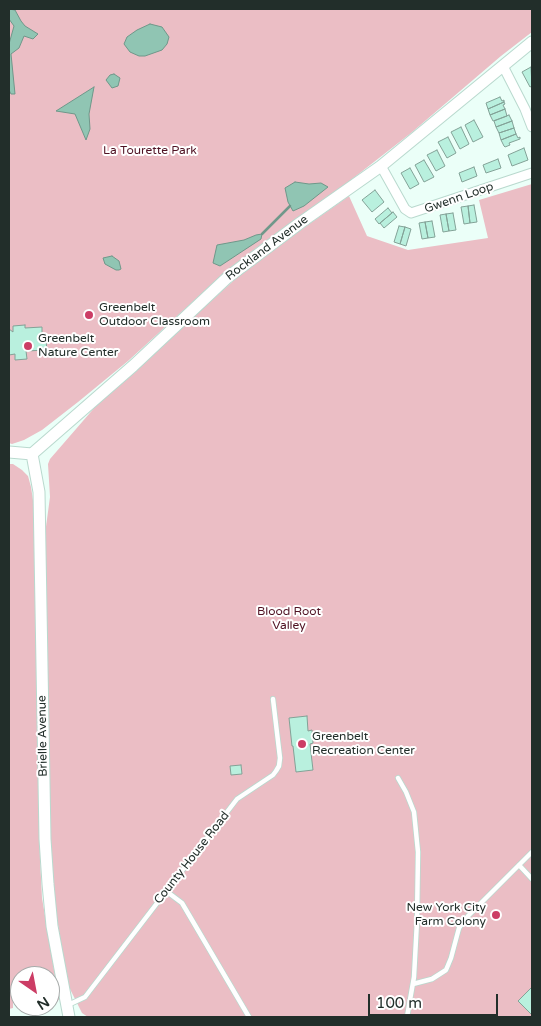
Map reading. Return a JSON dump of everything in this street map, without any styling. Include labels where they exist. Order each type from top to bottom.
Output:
[{"type":"street","name":"Rockland Avenue","points":[[32,454],[133,366],[228,277],[381,166],[532,42]]},
{"type":"street","points":[[503,66],[525,109],[532,128]]},
{"type":"street","name":"Gwenn Loop","points":[[381,166],[405,209],[411,214],[532,173]]},
{"type":"street","points":[[9,452],[32,454]]},
{"type":"street","name":"Brielle Avenue","points":[[32,454],[39,492],[45,829],[48,884],[52,926],[68,1012]]},
{"type":"lane","name":"County House Road","points":[[68,1012],[85,997],[238,799],[276,771],[280,758],[273,698]]},
{"type":"lane","points":[[398,778],[414,812],[418,852],[417,921],[413,984],[407,1017]]},
{"type":"lane","points":[[413,984],[432,979],[446,970],[459,928],[482,901],[532,852]]},
{"type":"lane","points":[[519,865],[532,879]]},
{"type":"lane","points":[[166,891],[182,903],[250,1017]]},
{"type":"green space","name":"La Tourette Park","points":[[9,9],[532,9],[532,32],[411,133],[333,194],[259,246],[222,275],[128,361],[78,402],[42,430],[12,444],[9,443]]},
{"type":"green space","name":"Blood Root Valley","points":[[532,184],[532,1017],[88,1017],[82,1013],[68,985],[53,890],[45,534],[50,497],[48,464],[50,459],[102,399],[251,265],[349,196],[367,236],[408,250],[488,238],[479,200]]},
{"type":"green space","points":[[9,464],[13,464],[28,476],[34,507],[40,859],[42,898],[53,966],[10,966],[9,1009]]},
{"type":"shaded area","points":[[9,9],[15,10],[25,26],[38,34],[33,39],[24,36],[19,48],[11,54],[15,94],[11,94],[9,90],[9,44],[14,26],[9,19]]},
{"type":"shaded area","points":[[150,24],[162,27],[169,37],[167,44],[162,50],[145,56],[139,56],[130,52],[124,44],[127,37]]},
{"type":"shaded area","points":[[114,74],[120,78],[118,86],[112,88],[106,80],[110,75]]},
{"type":"shaded area","points":[[94,87],[89,114],[90,129],[86,140],[75,114],[56,111]]},
{"type":"shaded area","points":[[295,182],[321,183],[328,187],[304,206],[293,211],[288,202],[285,188]]},
{"type":"shaded area","points":[[262,234],[261,239],[220,266],[213,263],[217,245],[244,240]]},
{"type":"shaded area","points":[[112,256],[119,261],[121,269],[116,270],[105,264],[103,258]]},
{"type":"building","points":[[531,67],[532,86],[530,87],[522,72]]},
{"type":"building","points":[[500,97],[504,102],[488,109],[486,103]]},
{"type":"building","points":[[504,102],[505,109],[490,115],[488,109]]},
{"type":"building","points":[[505,109],[507,116],[493,121],[490,115]]},
{"type":"building","points":[[509,115],[512,121],[496,127],[494,121]]},
{"type":"building","points":[[474,120],[483,137],[473,142],[465,125]]},
{"type":"building","points":[[512,121],[514,128],[499,133],[496,127]]},
{"type":"building","points":[[461,127],[469,144],[460,149],[451,132]]},
{"type":"building","points":[[514,128],[516,134],[501,140],[499,133]]},
{"type":"building","points":[[516,134],[520,139],[509,143],[510,145],[505,147],[501,140]]},
{"type":"building","points":[[448,137],[456,153],[447,158],[438,142]]},
{"type":"building","points":[[524,148],[528,160],[512,166],[508,155]]},
{"type":"building","points":[[437,150],[445,166],[436,171],[427,155]]},
{"type":"building","points":[[498,159],[501,168],[486,173],[483,165]]},
{"type":"building","points":[[424,160],[434,177],[424,182],[415,165]]},
{"type":"building","points":[[474,167],[477,176],[462,182],[459,173]]},
{"type":"building","points":[[410,168],[419,184],[410,189],[401,173]]},
{"type":"building","points":[[375,190],[384,202],[372,212],[362,200]]},
{"type":"building","points":[[474,205],[477,222],[470,223],[468,206]]},
{"type":"building","points":[[468,206],[470,223],[464,224],[461,207]]},
{"type":"building","points":[[388,208],[392,213],[379,224],[375,219]]},
{"type":"building","points":[[393,212],[397,217],[384,228],[380,223]]},
{"type":"building","points":[[453,213],[456,230],[449,231],[446,214]]},
{"type":"building","points":[[446,214],[449,231],[443,232],[440,215]]},
{"type":"building","points":[[432,221],[435,237],[428,238],[425,222]]},
{"type":"building","points":[[425,222],[428,238],[422,239],[419,223]]},
{"type":"building","points":[[399,226],[405,227],[400,244],[394,242]]},
{"type":"building","points":[[405,227],[411,229],[406,246],[400,244]]},
{"type":"building","name":"Greenbelt Nature Center","points":[[25,325],[25,328],[42,327],[42,339],[39,339],[39,341],[46,341],[47,350],[26,351],[27,359],[15,360],[15,354],[9,355],[9,329],[13,332],[13,326]]},
{"type":"building","name":"Greenbelt Recreation Center","points":[[307,716],[308,731],[312,730],[313,743],[310,744],[313,770],[296,772],[289,718]]},
{"type":"building","points":[[241,765],[242,774],[231,775],[230,766]]},
{"type":"building","points":[[532,987],[532,1015],[518,1001]]},
{"type":"waterway","points":[[262,234],[290,206]]},
{"type":"place","name":"Greenbelt Outdoor Classroom","points":[[89,315]]},
{"type":"place","name":"Greenbelt Nature Center","points":[[28,346]]},
{"type":"place","name":"Greenbelt Recreation Center","points":[[302,744]]},
{"type":"place","name":"New York City Farm Colony","points":[[496,915]]}]
